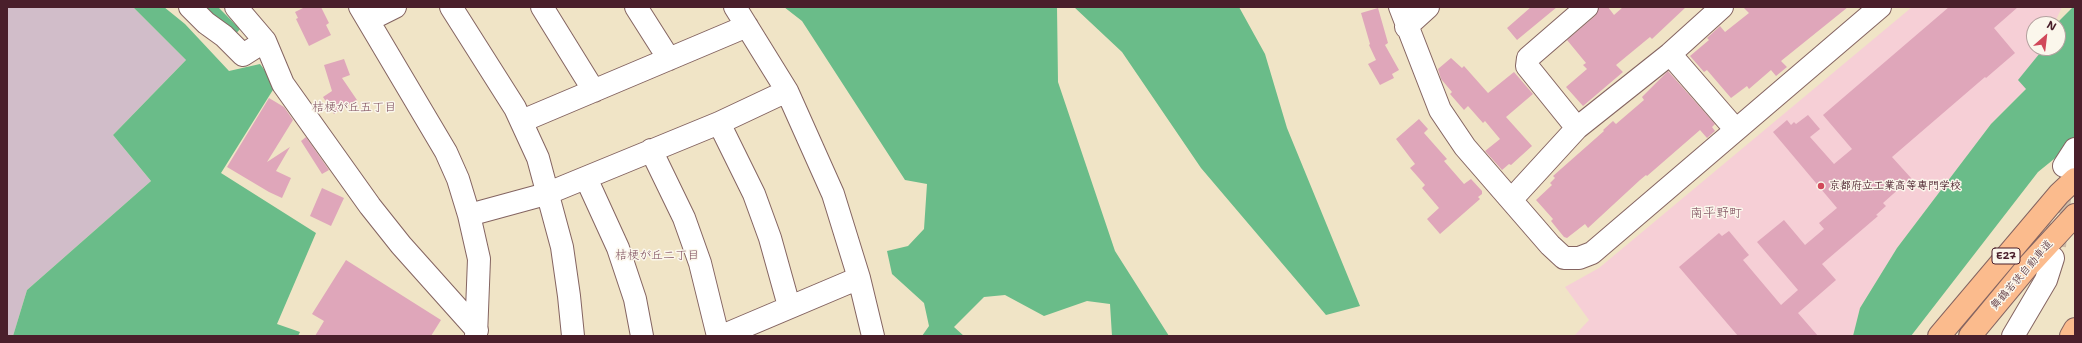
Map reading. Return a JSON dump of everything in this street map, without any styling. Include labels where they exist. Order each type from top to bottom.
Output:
[{"type":"main road","name":"E27","points":[[1939,336],[2059,194],[2071,165]]},
{"type":"main road","name":"舞鶴若狭自動車道","points":[[1970,336],[2028,266],[2075,215]]},
{"type":"main road","points":[[2071,336],[2075,329]]},
{"type":"street","points":[[190,7],[206,23],[224,36],[243,55],[264,41]]},
{"type":"street","points":[[236,7],[264,41],[283,84],[370,206],[476,333]]},
{"type":"street","points":[[395,7],[365,14],[446,152],[458,179],[469,215],[479,259],[476,333]]},
{"type":"street","points":[[452,7],[494,73],[522,121],[538,158],[546,194],[562,247],[573,336]]},
{"type":"street","points":[[542,7],[594,91]]},
{"type":"street","points":[[636,7],[669,59]]},
{"type":"street","points":[[735,7],[787,91],[833,194],[859,278],[873,336]]},
{"type":"street","points":[[1428,7],[1403,17],[1440,110],[1465,147],[1550,246],[1564,258],[1579,258],[1592,253],[1880,7]]},
{"type":"street","points":[[1577,128],[1527,66],[1528,58],[1587,7]]},
{"type":"street","points":[[1511,200],[1577,128],[1670,54],[1722,7]]},
{"type":"street","points":[[522,121],[747,26]]},
{"type":"street","points":[[1670,54],[1736,130]]},
{"type":"street","points":[[469,215],[546,194],[719,123],[787,91]]},
{"type":"street","points":[[719,123],[754,194],[770,238],[789,306]]},
{"type":"street","points":[[651,150],[684,218],[700,263],[718,336]]},
{"type":"street","points":[[586,178],[618,248],[635,298],[642,336]]},
{"type":"street","points":[[2013,336],[2046,280],[2053,258]]},
{"type":"street","points":[[722,336],[789,306],[859,278]]},
{"type":"shaded area","points":[[7,7],[133,7],[186,60],[113,135],[151,181],[27,290],[13,336],[7,336]]},
{"type":"shaded area","name":"京都府立工業高等専門学校","points":[[1912,7],[2062,7],[2058,16],[2026,16],[2026,56],[2040,56],[2026,89],[1991,124],[1897,248],[1860,308],[1853,336],[1574,336],[1589,320],[1565,287],[1599,268]]},
{"type":"green space","points":[[133,7],[164,7],[185,24],[229,71],[260,64],[276,85],[221,173],[316,233],[277,324],[300,332],[298,336],[13,336],[27,290],[151,181],[113,135],[186,60]]},
{"type":"green space","points":[[204,7],[218,7],[240,29],[234,36]]},
{"type":"green space","points":[[784,7],[1057,7],[1058,82],[1115,251],[1169,336],[1112,336],[1110,304],[1087,301],[1044,316],[1005,295],[984,297],[954,327],[964,336],[922,336],[929,326],[924,303],[892,274],[887,251],[908,246],[924,229],[927,184],[905,180],[802,21]]},
{"type":"green space","points":[[1074,7],[1239,7],[1265,54],[1287,128],[1360,306],[1326,315],[1201,168],[1122,52]]},
{"type":"green space","points":[[2073,7],[2075,7],[2075,142],[2038,172],[1911,336],[1853,336],[1860,308],[1897,248],[1991,124],[2026,89],[2018,80],[2038,56],[2066,56],[2066,16],[2064,16]]},
{"type":"building","points":[[305,7],[321,7],[329,23],[326,25],[331,35],[309,46],[296,19],[298,18],[295,12]]},
{"type":"building","points":[[1531,7],[1557,7],[1517,40],[1507,28]]},
{"type":"building","points":[[1599,7],[1608,7],[1614,15],[1623,7],[1686,7],[1652,39],[1650,37],[1616,65],[1623,72],[1583,106],[1566,87],[1587,69],[1583,65],[1586,63],[1567,40],[1595,16]]},
{"type":"building","points":[[1743,7],[1848,7],[1781,61],[1787,67],[1776,76],[1771,70],[1749,89],[1747,86],[1731,98],[1707,70],[1704,72],[1690,56],[1709,40],[1707,38],[1720,26],[1725,32],[1749,13]]},
{"type":"building","points":[[1949,7],[2018,7],[1994,28],[2015,53],[1892,157],[1911,178],[1883,203],[1886,206],[1876,215],[1878,216],[1822,264],[1836,280],[1798,313],[1818,336],[1738,336],[1679,267],[1719,233],[1722,236],[1729,231],[1749,255],[1743,260],[1781,305],[1798,290],[1757,242],[1784,220],[1805,245],[1824,229],[1819,223],[1837,208],[1773,132],[1787,120],[1791,125],[1794,122],[1796,124],[1808,115],[1820,129],[1810,137],[1834,164],[1852,149],[1823,115]]},
{"type":"building","points":[[1378,8],[1388,43],[1385,45],[1399,70],[1392,74],[1394,78],[1380,85],[1368,64],[1376,60],[1369,45],[1370,44],[1361,13]]},
{"type":"building","points":[[1451,58],[1462,68],[1464,66],[1488,93],[1514,72],[1533,94],[1506,117],[1532,146],[1511,165],[1509,164],[1502,170],[1485,151],[1500,139],[1485,121],[1483,123],[1468,106],[1464,110],[1450,94],[1452,92],[1441,79],[1438,69]]},
{"type":"building","points":[[344,59],[350,75],[342,78],[357,100],[334,114],[323,97],[332,91],[324,65]]},
{"type":"building","points":[[1668,71],[1715,124],[1712,127],[1715,131],[1707,138],[1700,130],[1647,176],[1646,175],[1640,180],[1588,228],[1585,224],[1567,238],[1564,237],[1551,221],[1553,219],[1536,200],[1552,185],[1550,183],[1555,178],[1553,176],[1604,131],[1603,130],[1613,121],[1616,124],[1644,100],[1642,97]]},
{"type":"building","points":[[269,98],[284,107],[293,120],[267,162],[290,147],[276,171],[291,178],[282,198],[227,167]]},
{"type":"building","points":[[1419,119],[1428,129],[1424,133],[1447,159],[1444,161],[1464,184],[1471,179],[1482,191],[1482,194],[1478,197],[1480,199],[1440,234],[1427,219],[1439,208],[1422,188],[1425,185],[1410,168],[1415,164],[1396,139]]},
{"type":"building","points":[[306,137],[329,170],[322,174],[301,141]]},
{"type":"building","points":[[322,188],[344,198],[331,226],[310,216]]},
{"type":"building","points":[[346,260],[441,320],[431,336],[315,336],[324,321],[312,314]]},
{"type":"tunnel","points":[[2055,246],[2062,181]]},
{"type":"place","name":"京都府立工業高等専門学校","points":[[1821,186]]},
{"type":"district","name":"桔梗が丘五丁目","points":[[354,108]]},
{"type":"district","name":"南平野町","points":[[1716,214]]},
{"type":"district","name":"桔梗が丘二丁目","points":[[657,256]]}]
